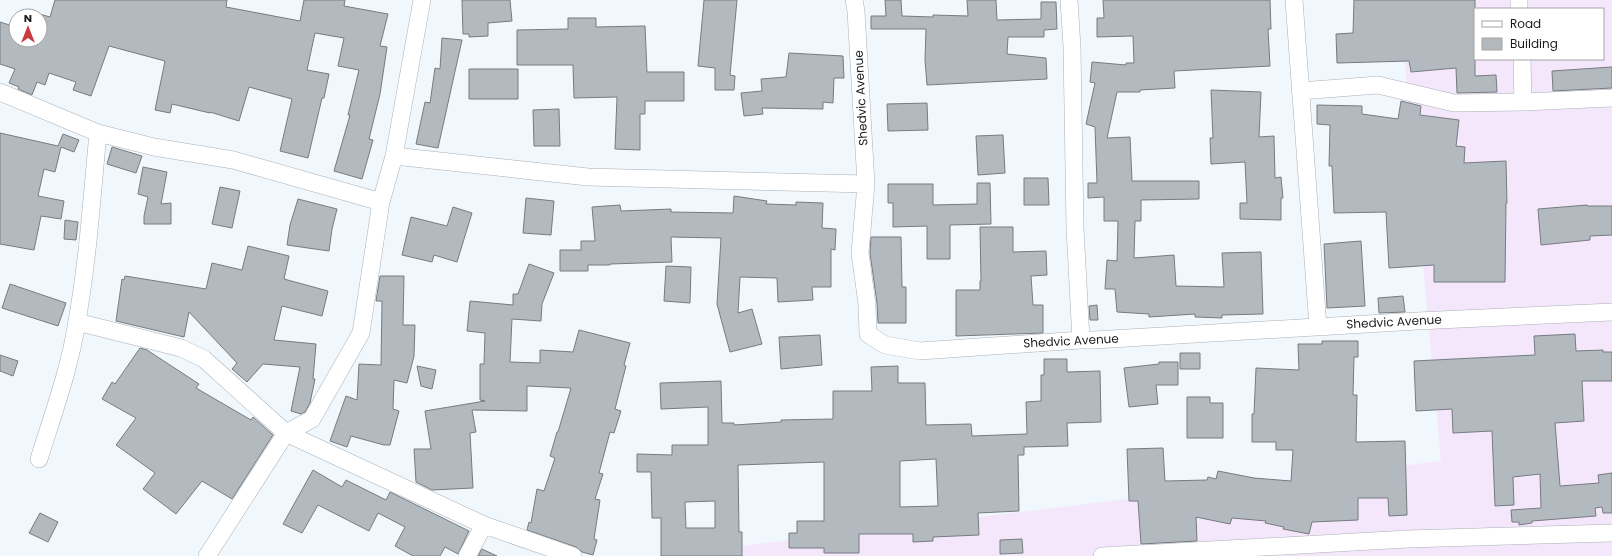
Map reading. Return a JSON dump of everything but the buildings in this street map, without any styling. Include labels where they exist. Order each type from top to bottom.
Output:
[{"type":"street","points":[[207,556],[286,433],[312,419],[361,333],[381,202],[394,156],[422,0]]},
{"type":"street","name":"Shedvic Avenue","points":[[854,0],[856,11],[866,184],[860,253],[867,304],[868,334],[885,345],[920,351],[1081,340],[1612,312]]},
{"type":"street","points":[[1069,0],[1072,47],[1076,228],[1081,340]]},
{"type":"street","points":[[1294,0],[1318,327]]},
{"type":"street","points":[[1522,60],[1523,102]]},
{"type":"street","points":[[1300,91],[1378,85],[1454,103],[1612,98]]},
{"type":"street","points":[[0,92],[98,133],[154,147],[233,160],[381,202]]},
{"type":"street","points":[[39,459],[62,387],[77,322],[89,233],[98,133]]},
{"type":"street","points":[[394,156],[588,177],[866,184]]},
{"type":"street","points":[[77,322],[181,348],[204,359],[286,433],[484,525],[573,556]]},
{"type":"street","points":[[467,556],[484,525]]},
{"type":"street","points":[[1102,556],[1408,539],[1612,533]]},
{"type":"shaded area","points":[[1399,0],[1612,0],[1612,556],[675,556],[675,554],[1441,461]]}]
